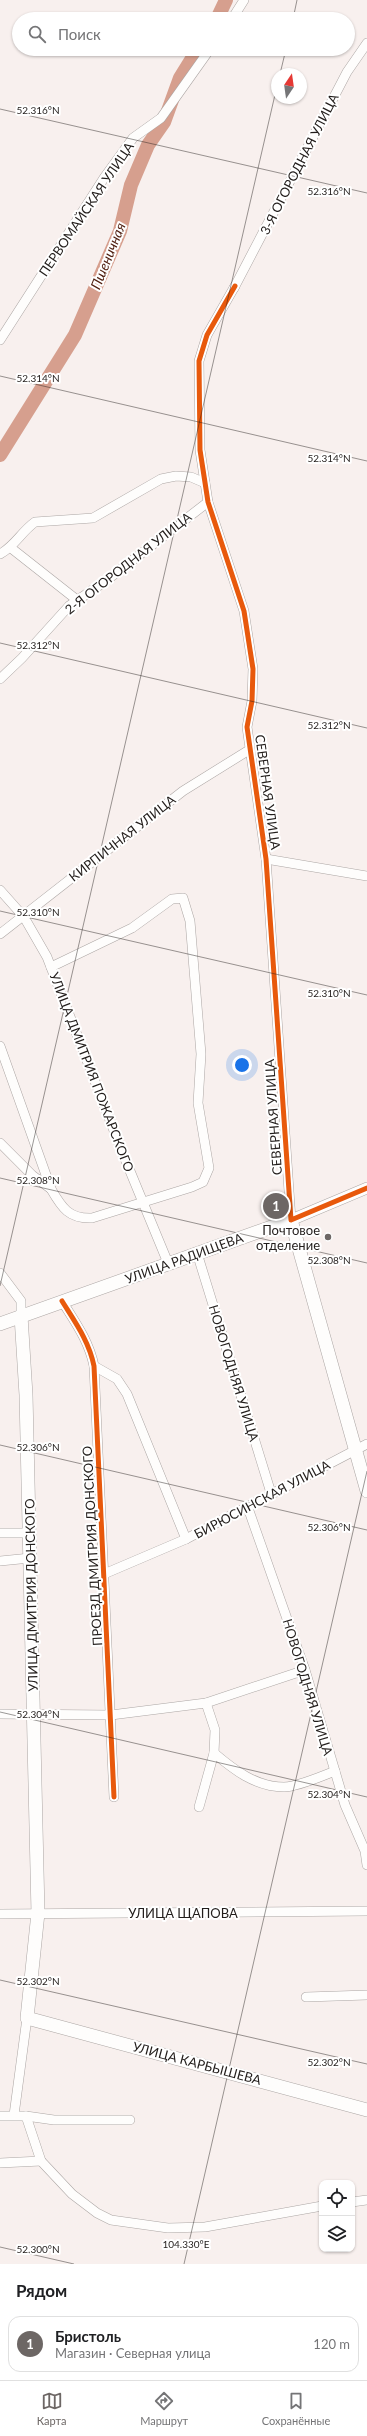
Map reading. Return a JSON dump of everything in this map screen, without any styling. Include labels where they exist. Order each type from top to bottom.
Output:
[{"type":"main road","name":"УЛИЦА РАДИЩЕВА","points":[[0,1324],[291,1220]]},
{"type":"main road","name":"СЕВЕРНАЯ УЛИЦА","points":[[291,1220],[362,1446],[367,1491]]},
{"type":"main road","name":"УЛИЦА ДМИТРИЯ ДОНСКОГО","points":[[21,1316],[26,1395],[30,1533],[38,1913],[27,2018]]},
{"type":"main road","name":"УЛИЦА КАРБЫШЕВА","points":[[27,2018],[367,2110]]},
{"type":"street","points":[[236,12],[244,0]]},
{"type":"street","name":"3-Я ОГОРОДНАЯ УЛИЦА","points":[[235,287],[347,72],[367,43]]},
{"type":"street","name":"ПЕРВОМАЙСКАЯ УЛИЦА","points":[[0,340],[104,178],[133,138],[161,118],[205,56]]},
{"type":"street","name":"СЕВЕРНАЯ УЛИЦА","points":[[235,287],[207,335],[199,361],[200,450],[208,502],[244,611],[253,669],[252,701],[247,726],[249,750],[266,859],[291,1220]]},
{"type":"street","points":[[0,554],[11,548],[27,527],[35,522],[93,518],[161,479],[176,476],[191,477],[205,483]]},
{"type":"street","name":"2-Я ОГОРОДНАЯ УЛИЦА","points":[[0,679],[22,658],[69,606],[107,580],[208,502]]},
{"type":"street","points":[[11,548],[77,600]]},
{"type":"street","name":"КИРПИЧНАЯ УЛИЦА","points":[[0,934],[24,917],[96,857],[183,791],[249,750]]},
{"type":"street","points":[[266,859],[367,876]]},
{"type":"street","name":"УЛИЦА ДМИТРИЯ ПОЖАРСКОГО","points":[[0,890],[24,917],[51,967],[168,1263]]},
{"type":"street","points":[[0,1046],[51,1189],[58,1202],[78,1219],[92,1218],[203,1182],[209,1168],[198,1103],[201,1054],[190,921],[184,898],[172,899],[132,928],[51,967]]},
{"type":"street","points":[[0,1143],[32,1175],[51,1189]]},
{"type":"street","name":"УЛИЦА РАДИЩЕВА","points":[[291,1220],[367,1188]]},
{"type":"street","name":"НОВОГОДНЯЯ УЛИЦА","points":[[197,1253],[271,1493]]},
{"type":"street","name":"УЛИЦА ДМИТРИЯ ДОНСКОГО","points":[[0,1273],[21,1301],[21,1316]]},
{"type":"street","name":"ПРОЕЗД ДМИТРИЯ ДОНСКОГО","points":[[62,1301],[84,1336],[91,1351],[94,1366],[114,1798]]},
{"type":"street","name":"БИРЮСИНСКАЯ УЛИЦА","points":[[94,1366],[117,1378],[124,1388],[186,1539],[248,1508],[271,1493],[362,1446]]},
{"type":"street","name":"НОВОГОДНЯЯ УЛИЦА","points":[[248,1508],[305,1670],[344,1805],[365,1851],[367,1865]]},
{"type":"street","points":[[0,1534],[30,1533]]},
{"type":"street","points":[[104,1574],[186,1539]]},
{"type":"street","points":[[0,1561],[30,1558]]},
{"type":"street","points":[[0,1714],[111,1715],[206,1703],[305,1670]]},
{"type":"street","points":[[199,1807],[214,1753],[215,1730],[206,1703]]},
{"type":"street","points":[[214,1753],[234,1770],[257,1782],[286,1787],[335,1771]]},
{"type":"street","name":"УЛИЦА ЩАПОВА","points":[[0,1914],[367,1912]]},
{"type":"street","points":[[306,1997],[367,1995]]},
{"type":"street","name":"УЛИЦА ДМИТРИЯ ДОНСКОГО","points":[[14,2115],[27,2018]]},
{"type":"street","points":[[0,2116],[14,2115],[54,2120],[130,2120]]},
{"type":"street","points":[[26,2116],[41,2161],[72,2194],[97,2213],[111,2220],[168,2228],[205,2227],[319,2207]]},
{"type":"street","points":[[0,2163],[41,2161]]},
{"type":"street","points":[[355,2202],[367,2200]]},
{"type":"waterway","name":"Пшеничная","points":[[220,12],[226,0]]},
{"type":"waterway","name":"Пшеничная","points":[[0,455],[75,335],[120,231],[131,185],[148,145],[164,122],[180,78],[194,56]]},
{"type":"cycle path","points":[[235,286],[207,335],[199,361],[200,450],[208,502],[244,611],[253,669],[252,701],[247,727],[266,859],[291,1220],[367,1188]]},
{"type":"cycle path","points":[[62,1301],[77,1324],[89,1348],[94,1366],[114,1797]]},
{"type":"place","name":"Бристоль","points":[[276,1206]]},
{"type":"place","name":"Почтовое отделение","points":[[328,1237]]}]
